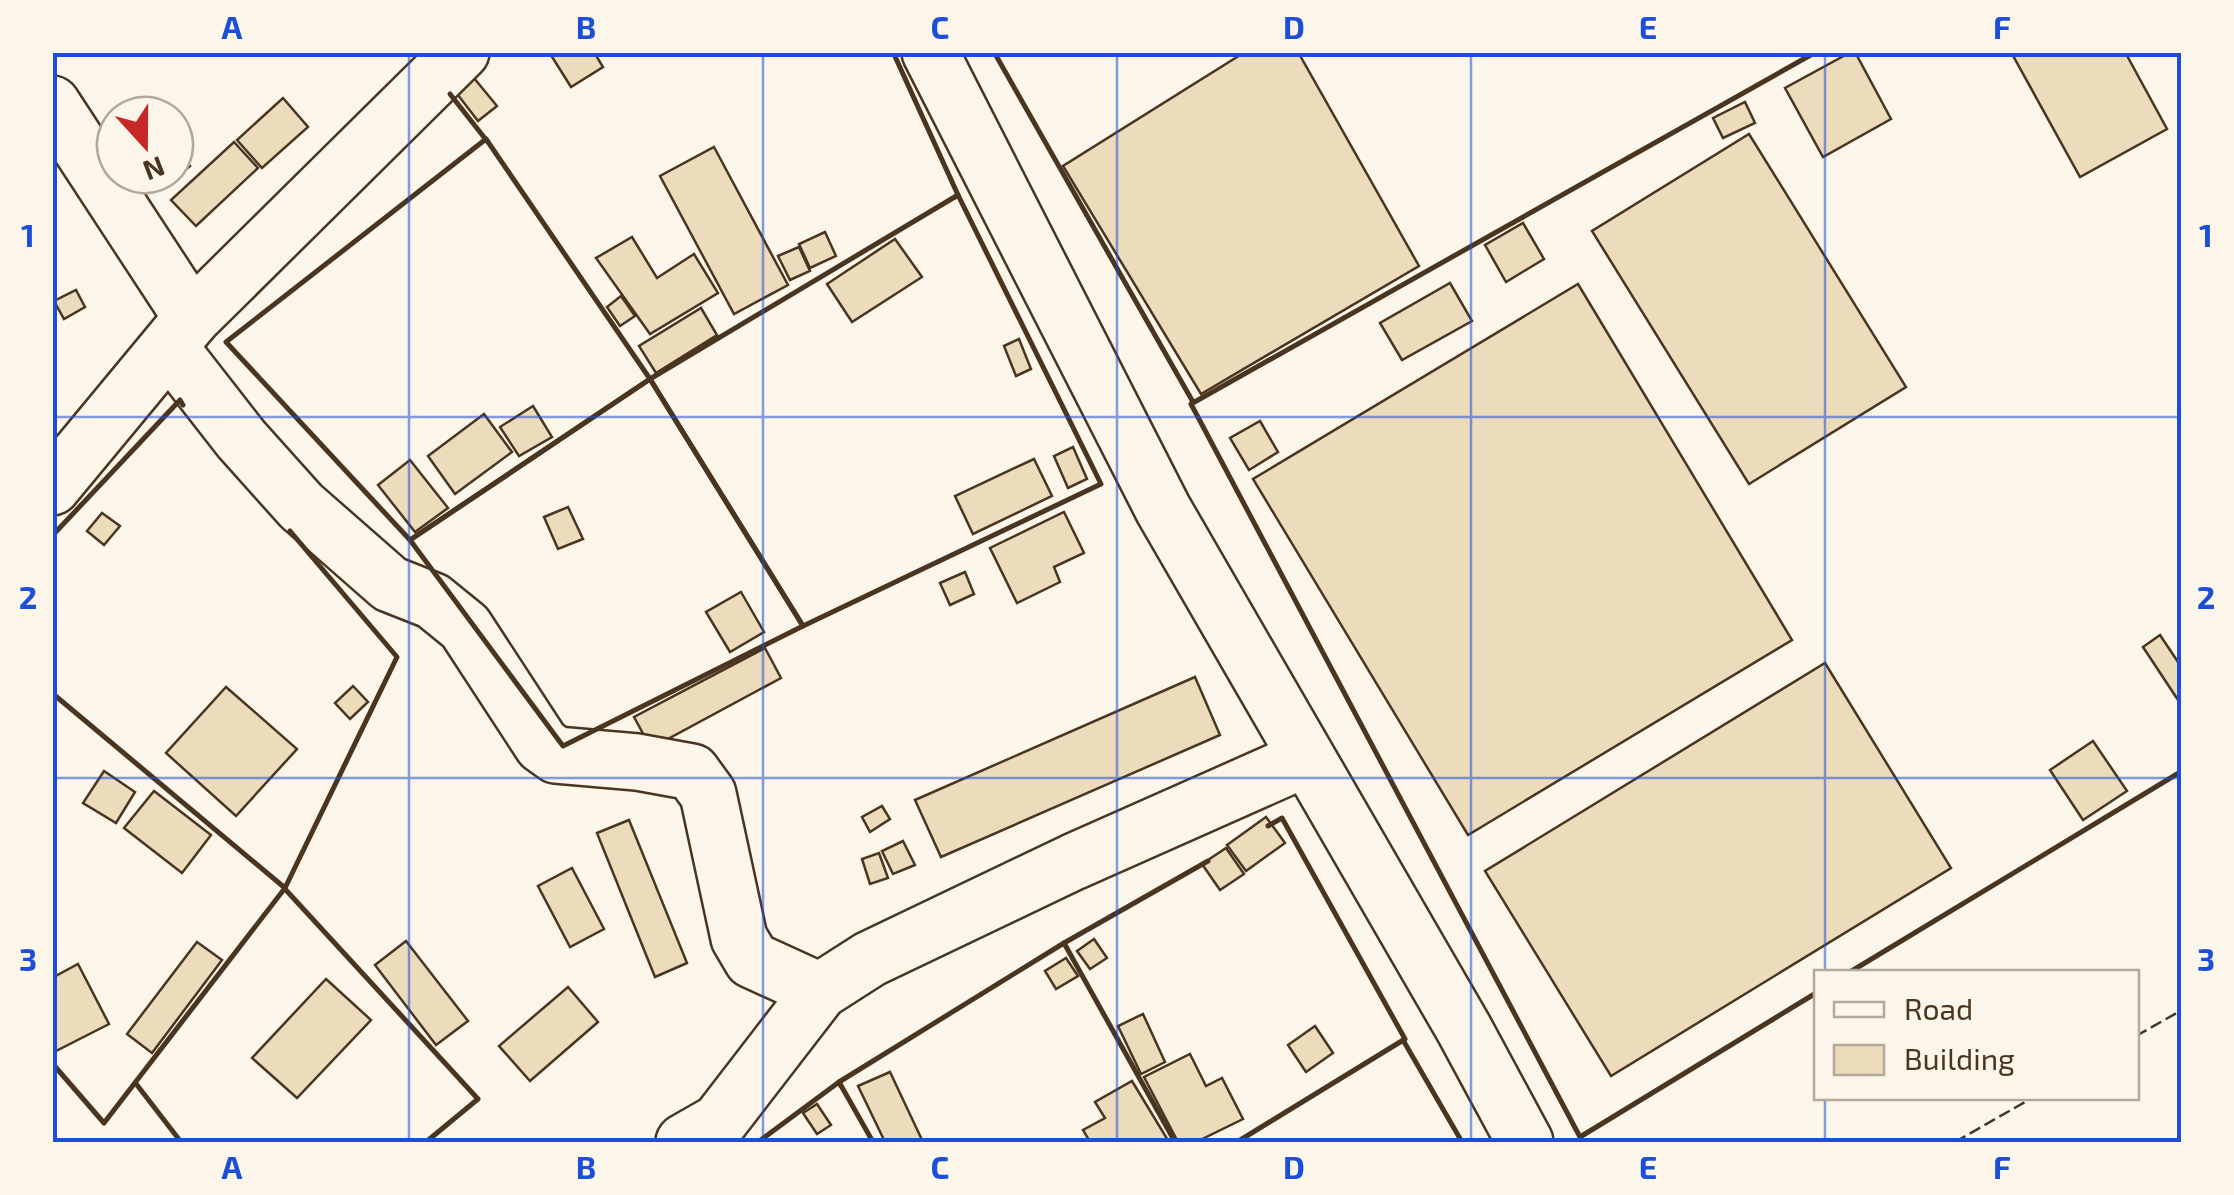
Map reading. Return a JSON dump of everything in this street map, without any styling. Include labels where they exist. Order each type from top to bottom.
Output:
[{"type":"street","points":[[52,486],[181,333],[461,52]]},
{"type":"street","points":[[930,52],[1163,510],[1464,1029],[1525,1142]]},
{"type":"street","points":[[52,104],[242,439],[301,506],[390,584],[432,600],[466,626],[542,745],[556,756],[636,762],[692,772],[708,794],[739,938],[752,960],[820,991]]},
{"type":"street","points":[[684,1142],[719,1122],[820,991],[870,958],[1072,862],[1305,759]]},
{"type":"building","points":[[549,52],[594,52],[603,67],[571,87]]},
{"type":"building","points":[[1245,52],[1298,52],[1419,266],[1201,394],[1063,166]]},
{"type":"building","points":[[1855,52],[1891,119],[1823,157],[1785,88]]},
{"type":"building","points":[[2011,52],[2125,52],[2167,129],[2080,177]]},
{"type":"building","points":[[469,72],[497,106],[478,121],[451,86]]},
{"type":"building","points":[[283,98],[308,127],[262,168],[237,140]]},
{"type":"building","points":[[1745,102],[1755,123],[1723,138],[1713,118]]},
{"type":"building","points":[[1749,134],[1906,387],[1749,484],[1592,231]]},
{"type":"building","points":[[234,142],[258,168],[196,226],[171,200],[176,195],[195,195],[195,178]]},
{"type":"building","points":[[714,147],[788,285],[734,314],[660,176]]},
{"type":"building","points":[[1523,223],[1544,259],[1506,282],[1485,245]]},
{"type":"building","points":[[825,232],[836,256],[810,268],[799,244]]},
{"type":"building","points":[[632,237],[657,278],[694,254],[718,293],[650,334],[596,258]]},
{"type":"building","points":[[895,239],[922,277],[852,322],[827,284]]},
{"type":"building","points":[[799,247],[810,271],[790,280],[778,256]]},
{"type":"building","points":[[1450,283],[1472,321],[1402,360],[1380,323]]},
{"type":"building","points":[[1578,284],[1792,640],[1468,835],[1253,479]]},
{"type":"building","points":[[76,290],[85,307],[64,319],[54,301]]},
{"type":"building","points":[[621,296],[635,316],[620,326],[607,307]]},
{"type":"building","points":[[701,308],[717,335],[656,373],[639,346]]},
{"type":"building","points":[[1019,339],[1031,369],[1016,376],[1004,346]]},
{"type":"building","points":[[533,406],[552,437],[519,456],[500,427]]},
{"type":"building","points":[[484,414],[512,452],[455,494],[428,456]]},
{"type":"building","points":[[1260,421],[1278,452],[1249,470],[1230,438]]},
{"type":"building","points":[[1073,447],[1087,479],[1068,488],[1054,456]]},
{"type":"building","points":[[1034,459],[1052,496],[973,534],[955,496]]},
{"type":"building","points":[[410,460],[448,508],[415,532],[378,485]]},
{"type":"building","points":[[568,507],[583,539],[558,549],[544,517]]},
{"type":"building","points":[[1064,512],[1084,553],[1054,567],[1060,582],[1017,603],[990,548]]},
{"type":"building","points":[[102,513],[120,526],[104,545],[87,531]]},
{"type":"building","points":[[965,572],[974,594],[950,605],[940,583]]},
{"type":"building","points":[[741,592],[764,632],[730,652],[706,612]]},
{"type":"building","points":[[2160,635],[2182,668],[2182,706],[2143,647]]},
{"type":"building","points":[[765,648],[781,678],[651,748],[634,717]]},
{"type":"building","points":[[1825,663],[1951,868],[1611,1076],[1485,871]]},
{"type":"building","points":[[1195,677],[1220,735],[941,857],[915,800]]},
{"type":"building","points":[[353,686],[368,702],[350,719],[335,703]]},
{"type":"building","points":[[226,687],[297,749],[236,816],[166,753]]},
{"type":"building","points":[[2093,741],[2127,791],[2083,820],[2050,770]]},
{"type":"building","points":[[104,771],[135,792],[116,823],[83,803]]},
{"type":"building","points":[[154,791],[211,835],[182,873],[124,828]]},
{"type":"building","points":[[882,806],[890,819],[870,832],[862,817]]},
{"type":"building","points":[[1266,817],[1285,843],[1246,871],[1227,845]]},
{"type":"building","points":[[629,820],[687,963],[655,977],[597,833]]},
{"type":"building","points":[[903,841],[915,865],[893,874],[882,851]]},
{"type":"building","points":[[1226,848],[1244,874],[1220,890],[1202,864]]},
{"type":"building","points":[[879,853],[888,878],[870,884],[862,859]]},
{"type":"building","points":[[572,868],[604,929],[570,947],[538,886]]},
{"type":"building","points":[[1094,939],[1107,958],[1090,969],[1077,951]]},
{"type":"building","points":[[406,941],[468,1021],[436,1045],[375,965]]},
{"type":"building","points":[[197,942],[222,960],[152,1053],[127,1034]]},
{"type":"building","points":[[1066,958],[1078,976],[1056,989],[1045,971]]},
{"type":"building","points":[[78,964],[109,1024],[54,1052],[52,978]]},
{"type":"building","points":[[326,979],[371,1020],[297,1098],[252,1058]]},
{"type":"building","points":[[568,987],[598,1022],[530,1081],[499,1046]]},
{"type":"building","points":[[1143,1014],[1165,1062],[1141,1074],[1118,1026]]},
{"type":"building","points":[[1315,1026],[1333,1053],[1306,1072],[1288,1045]]},
{"type":"building","points":[[1190,1054],[1206,1086],[1222,1078],[1243,1119],[1196,1142],[1178,1142],[1144,1077]]},
{"type":"building","points":[[890,1072],[923,1142],[885,1142],[858,1086]]},
{"type":"building","points":[[1132,1081],[1169,1142],[1090,1142],[1083,1130],[1105,1118],[1095,1102]]},
{"type":"building","points":[[817,1104],[831,1125],[817,1134],[803,1113]]},
{"type":"fence","points":[[2139,1034],[2182,1010]]},
{"type":"fence","points":[[1955,1142],[2028,1100]]},
{"type":"wall","points":[[893,52],[958,195],[955,197]]},
{"type":"wall","points":[[994,52],[1193,402]]},
{"type":"wall","points":[[1814,994],[1580,1137],[1191,404],[1816,52]]},
{"type":"wall","points":[[450,94],[487,141]]},
{"type":"wall","points":[[486,139],[650,379],[410,540],[226,342],[486,139]]},
{"type":"wall","points":[[958,195],[1101,484],[803,626],[650,379],[958,195]]},
{"type":"wall","points":[[650,379],[803,626],[563,746],[410,540],[650,379]]},
{"type":"wall","points":[[52,536],[180,400],[183,405]]},
{"type":"wall","points":[[52,693],[285,888],[397,657],[290,531]]},
{"type":"wall","points":[[1853,970],[2182,771]]},
{"type":"wall","points":[[1237,1142],[1405,1039],[1282,818],[1268,826]]},
{"type":"wall","points":[[873,1142],[839,1082],[1064,943],[1208,861]]},
{"type":"wall","points":[[52,1063],[104,1123],[283,886]]},
{"type":"wall","points":[[285,889],[478,1099],[426,1142]]},
{"type":"wall","points":[[1064,943],[1175,1142]]},
{"type":"wall","points":[[1403,1040],[1462,1142]]},
{"type":"wall","points":[[758,1142],[839,1082],[841,1086]]},
{"type":"wall","points":[[137,1085],[181,1142]]}]
